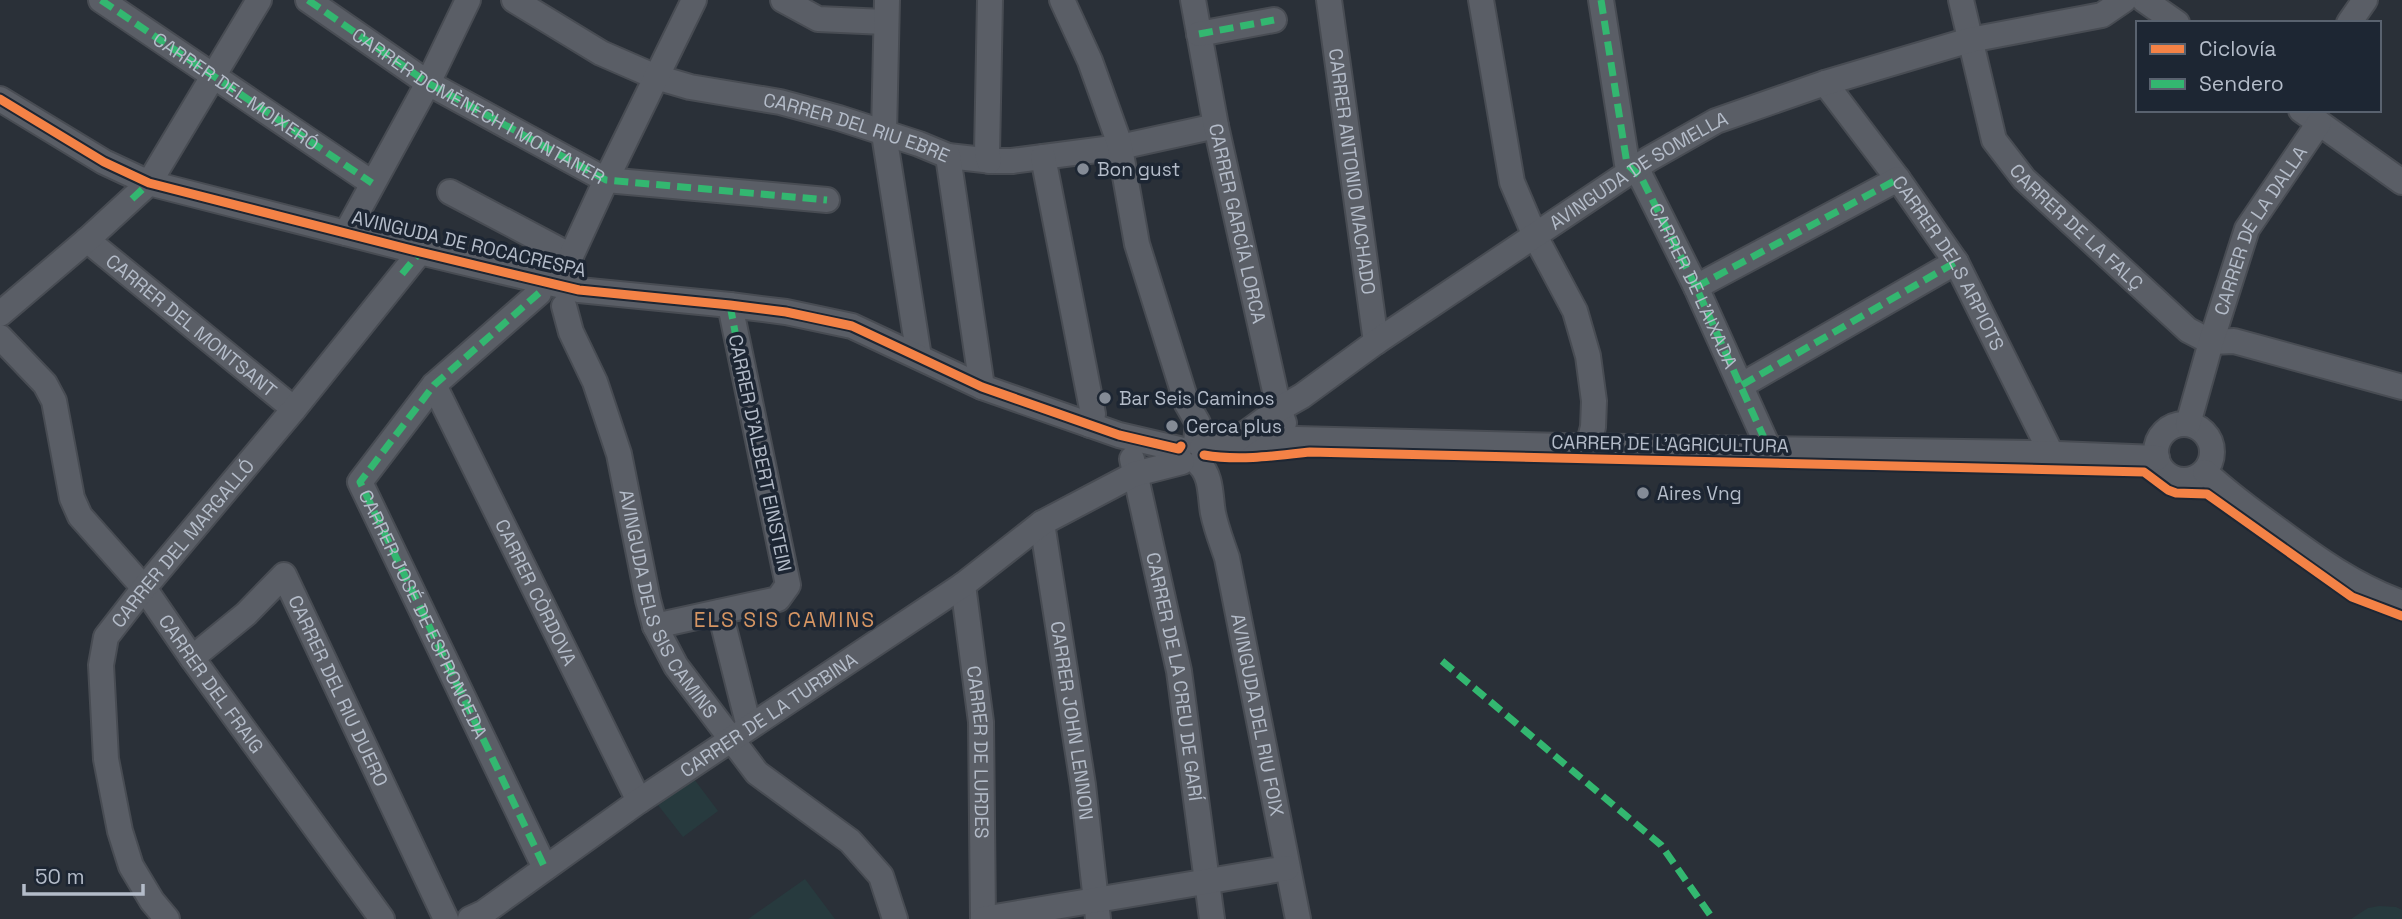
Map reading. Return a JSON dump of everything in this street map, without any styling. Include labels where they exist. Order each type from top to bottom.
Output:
[{"type":"street","name":"CARRER DEL MOIXERÓ","points":[[101,0],[372,183]]},
{"type":"street","points":[[0,314],[149,183],[259,0]]},
{"type":"street","name":"CARRER DOMÈNECH I MONTANER","points":[[308,0],[428,83],[606,180],[827,200]]},
{"type":"street","points":[[346,233],[428,83],[468,0]]},
{"type":"street","name":"CARRER DEL RIU EBRE","points":[[514,0],[601,53],[656,77],[690,87],[780,102],[839,118],[948,156],[1012,161],[1120,147],[1216,126]]},
{"type":"street","points":[[555,291],[694,0]]},
{"type":"street","points":[[783,0],[818,19],[886,11],[884,134],[919,357]]},
{"type":"street","points":[[989,161],[990,0]]},
{"type":"street","name":"AVINGUDA DEL RIU FOIX","points":[[1062,0],[1090,61],[1120,147],[1137,244],[1187,404],[1198,423],[1190,454],[1201,495],[1213,512],[1227,558],[1298,919]]},
{"type":"street","name":"CARRER GARCÍA LORCA","points":[[1193,0],[1216,126],[1279,409],[1288,430],[1297,439]]},
{"type":"street","name":"CARRER ANTONIO MACHADO","points":[[1329,0],[1376,342]]},
{"type":"street","points":[[1481,0],[1512,182],[1535,236],[1574,310],[1588,356],[1594,401],[1593,427],[1588,446]]},
{"type":"street","name":"CARRER DE L'AIXADA","points":[[1601,0],[1627,164],[1641,177],[1696,287],[1769,449]]},
{"type":"street","name":"CARRER DE LA FALÇ","points":[[1961,0],[1994,140],[2024,179],[2188,330],[2211,342]]},
{"type":"street","name":"AVINGUDA DE SOMELLA","points":[[1190,454],[1235,441],[1279,409],[1303,397],[1376,342],[1649,159],[1716,121],[1825,83],[1970,40],[2102,15],[2124,0]]},
{"type":"street","points":[[2144,0],[2174,21]]},
{"type":"street","points":[[2349,21],[2365,0]]},
{"type":"street","points":[[1199,34],[1274,20]]},
{"type":"street","name":"CARRER DELS ARPIOTS","points":[[1825,83],[1898,179],[1956,262],[2051,453]]},
{"type":"street","name":"AVINGUDA DE ROCACRESPA","points":[[0,99],[104,162],[149,183],[514,274],[555,291],[730,305],[852,326],[982,387],[1135,439],[1172,458],[1190,454]]},
{"type":"street","points":[[2310,117],[2402,182]]},
{"type":"street","name":"CARRER DE LA DALLA","points":[[2211,342],[2247,229],[2310,117]]},
{"type":"street","points":[[948,156],[982,387]]},
{"type":"street","points":[[1043,157],[1093,414],[1090,425]]},
{"type":"street","points":[[1696,287],[1898,179]]},
{"type":"street","points":[[450,191],[571,256]]},
{"type":"street","name":"CARRER DEL MONTSANT","points":[[87,240],[294,410]]},
{"type":"street","name":"CARRER DEL MARGALLÓ","points":[[166,919],[131,866],[120,831],[106,758],[101,665],[106,636],[294,410],[420,252]]},
{"type":"street","points":[[1742,385],[1956,262]]},
{"type":"street","name":"CARRER JOSÉ DE ESPRONCEDA","points":[[545,868],[360,482],[434,385],[555,291]]},
{"type":"street","name":"AVINGUDA DELS SIS CAMINS","points":[[555,291],[595,382],[619,454],[648,600],[655,626],[676,666],[741,732],[757,773],[850,841],[881,876],[895,919]]},
{"type":"street","name":"CARRER D'ALBERT EINSTEIN","points":[[655,626],[778,600],[788,585],[730,305]]},
{"type":"street","name":"CARRER DEL FRAIG","points":[[0,337],[46,384],[54,401],[72,498],[80,516],[144,588],[382,919]]},
{"type":"street","points":[[2188,424],[2211,342],[2234,341],[2402,387]]},
{"type":"street","name":"CARRER CÒRDOVA","points":[[434,385],[639,801]]},
{"type":"street","points":[[2188,424],[2201,429],[2211,443],[2213,456],[2205,472],[2190,480],[2178,480],[2160,467],[2157,442],[2170,427],[2188,424]]},
{"type":"street","name":"CARRER DE LA CREU DE GARÍ","points":[[1135,439],[1135,474],[1180,671],[1212,919]]},
{"type":"street","name":"CARRER DE L'AGRICULTURA","points":[[1190,454],[1236,443],[1297,439],[2051,453],[2157,458]]},
{"type":"street","name":"CARRER DE LA TURBINA","points":[[470,919],[483,913],[639,801],[963,585],[1042,523],[1135,474],[1190,454]]},
{"type":"street","points":[[2205,472],[2229,494],[2327,566],[2370,591],[2402,603]]},
{"type":"street","name":"CARRER JOHN LENNON","points":[[1042,523],[1083,785],[1097,910]]},
{"type":"street","name":"CARRER DEL RIU DUERO","points":[[192,658],[246,614],[284,575],[446,919]]},
{"type":"street","name":"CARRER DE LURDES","points":[[963,585],[981,722],[983,919]]},
{"type":"street","points":[[720,612],[741,732]]},
{"type":"street","points":[[983,919],[1097,910],[1206,882],[1287,868]]},
{"type":"green space","points":[[694,779],[718,811],[683,837],[658,805]]},
{"type":"green space","points":[[805,879],[835,919],[748,919]]},
{"type":"green space","points":[[2379,906],[2402,910],[2402,919],[2351,919],[2368,908]]},
{"type":"marked path","points":[[101,0],[372,183]]},
{"type":"marked path","points":[[308,0],[428,83],[606,180],[827,200]]},
{"type":"marked path","points":[[1601,0],[1627,164],[1641,177],[1696,287],[1769,449]]},
{"type":"marked path","points":[[1199,34],[1274,20]]},
{"type":"marked path","points":[[1696,287],[1898,179]]},
{"type":"marked path","points":[[132,199],[149,183]]},
{"type":"marked path","points":[[402,274],[420,252]]},
{"type":"marked path","points":[[1742,385],[1956,262]]},
{"type":"marked path","points":[[539,293],[434,385],[360,482],[545,868]]},
{"type":"marked path","points":[[730,305],[736,337]]},
{"type":"marked path","points":[[1442,661],[1661,845],[1713,919]]},
{"type":"cycle path","points":[[0,99],[104,162],[149,183],[579,290],[786,312],[852,326],[982,387],[1119,435],[1179,449],[1181,446]]},
{"type":"cycle path","points":[[1204,455],[1243,458],[1310,452],[2144,472],[2176,493],[2207,494],[2352,597],[2402,616]]},
{"type":"place","name":"Bon gust","points":[[1083,169]]},
{"type":"place","name":"Bar Seis Caminos","points":[[1105,398]]},
{"type":"place","name":"Cerca plus","points":[[1172,426]]},
{"type":"place","name":"Aires Vng","points":[[1643,493]]},
{"type":"district","name":"ELS SIS CAMINS","points":[[785,619]]}]
